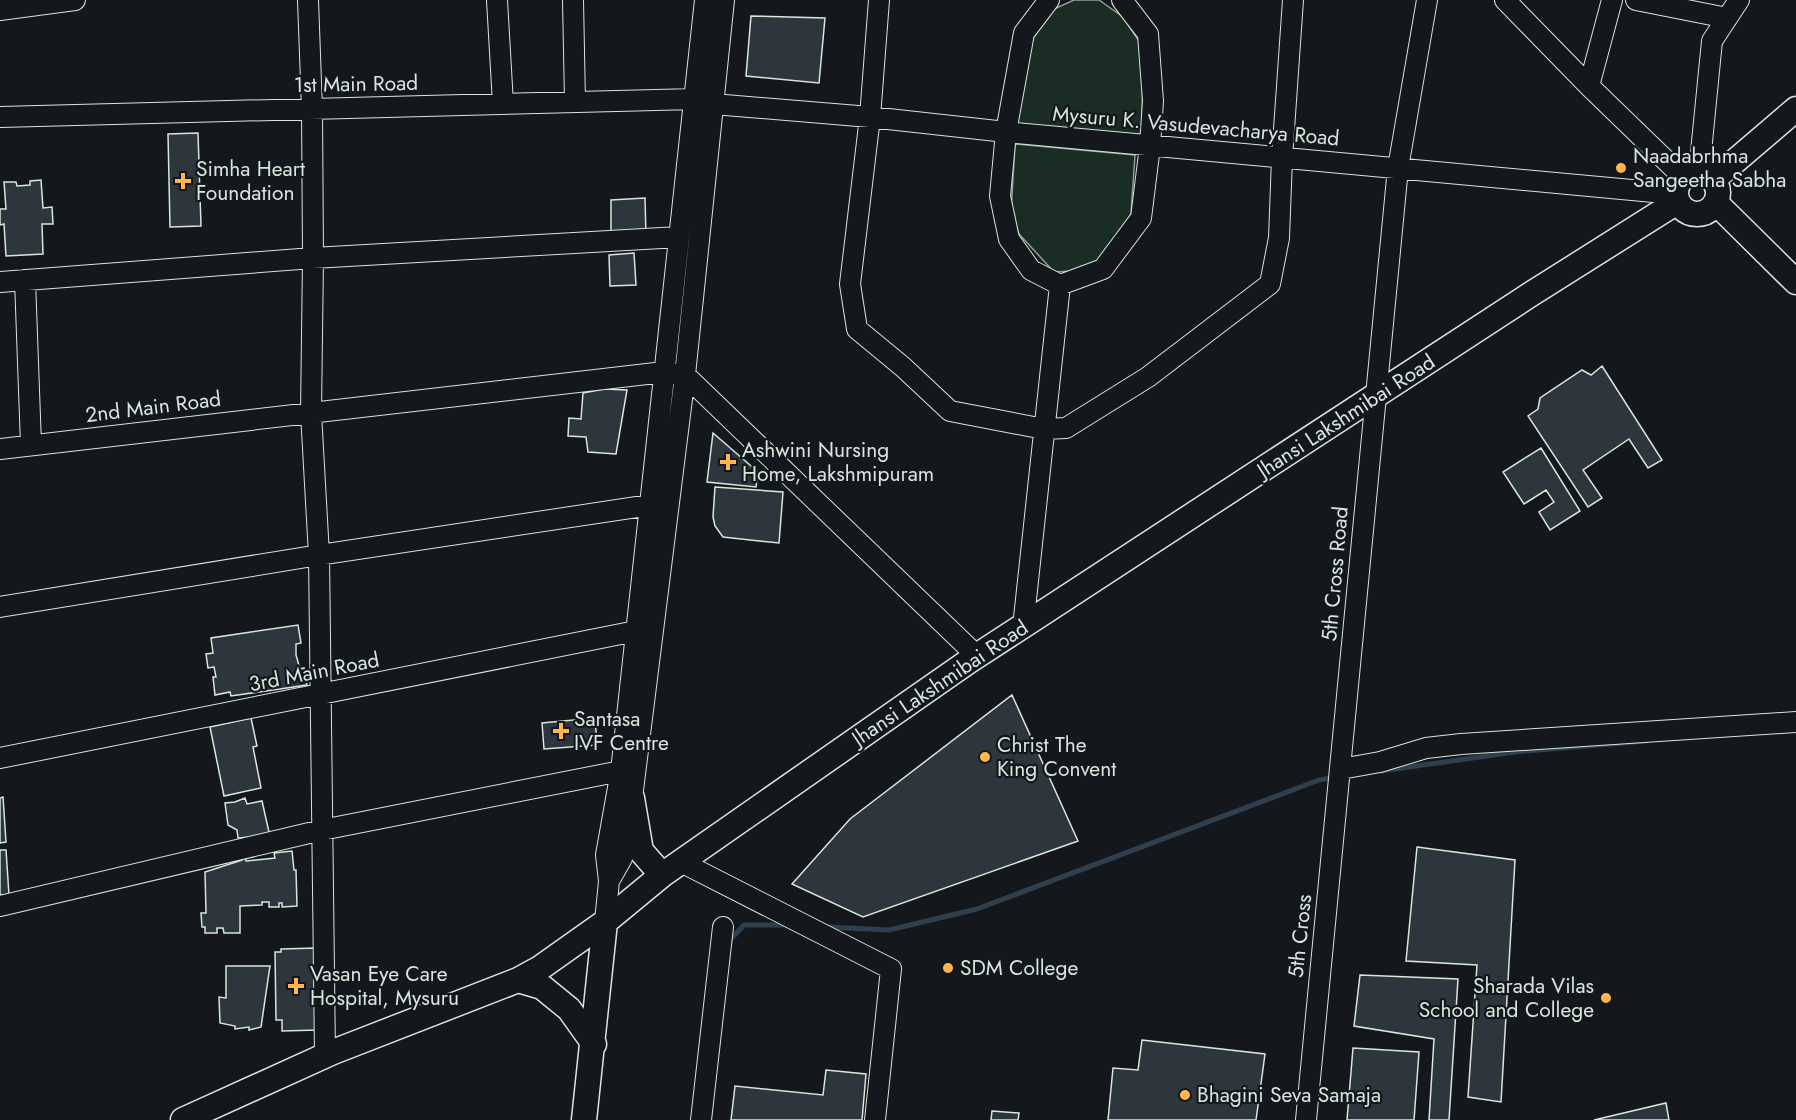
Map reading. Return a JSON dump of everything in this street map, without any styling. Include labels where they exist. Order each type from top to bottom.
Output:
[{"type":"main road","name":"Jhansi Lakshmibai Road","points":[[183,1120],[325,1056],[518,980],[540,968],[605,922],[671,868],[977,656],[1528,296],[1796,109]]},
{"type":"main road","points":[[1690,185],[1718,191],[1716,203],[1707,212],[1696,215],[1684,211],[1690,185]]},
{"type":"main road","points":[[1716,203],[1796,282]]},
{"type":"main road","points":[[632,798],[641,851],[671,868]]},
{"type":"main road","points":[[584,1120],[594,1044],[605,922]]},
{"type":"main road","points":[[518,980],[542,987],[569,1009],[594,1044]]},
{"type":"street","points":[[0,10],[75,0]]},
{"type":"street","points":[[309,0],[313,258],[311,412],[318,555],[325,1056]]},
{"type":"street","points":[[497,0],[503,104]]},
{"type":"street","points":[[573,0],[576,102]]},
{"type":"street","points":[[609,881],[622,858],[632,798],[685,375],[704,102],[705,0]]},
{"type":"street","points":[[605,922],[609,881],[606,855],[621,771],[679,237],[724,0]]},
{"type":"street","points":[[879,0],[870,117],[850,284],[856,329],[903,367],[950,411],[1044,429],[1066,428],[1148,377],[1270,284],[1279,238],[1293,0]]},
{"type":"street","points":[[1049,0],[1024,33],[1006,132],[1000,196],[1009,239],[1031,270],[1060,285],[1103,269],[1141,218],[1153,101],[1148,34],[1122,0]]},
{"type":"street","name":"5th Cross Road","points":[[1341,763],[1398,168],[1426,0]]},
{"type":"street","points":[[1505,0],[1690,185]]},
{"type":"street","points":[[1589,86],[1612,0]]},
{"type":"street","points":[[1636,0],[1727,18]]},
{"type":"street","points":[[1690,185],[1712,41],[1739,0]]},
{"type":"street","name":"1st Main Road","points":[[0,117],[576,102],[704,102]]},
{"type":"street","name":"Mysuru K. Vasudevacharya Road","points":[[704,102],[1398,168],[1690,185]]},
{"type":"street","points":[[0,282],[313,258],[679,237]]},
{"type":"street","points":[[25,280],[31,445]]},
{"type":"street","points":[[1023,627],[1060,285]]},
{"type":"street","name":"2nd Main Road","points":[[0,449],[664,372],[685,375]]},
{"type":"street","points":[[685,375],[977,656]]},
{"type":"street","points":[[0,607],[318,555],[650,505]]},
{"type":"street","name":"3rd Main Road","points":[[0,758],[636,632]]},
{"type":"street","points":[[1341,763],[1380,762],[1426,748],[1461,744],[1796,722]]},
{"type":"street","name":"5th Cross","points":[[1306,1120],[1341,763]]},
{"type":"street","points":[[0,906],[322,830],[621,771]]},
{"type":"street","points":[[671,868],[891,969],[875,1120]]},
{"type":"street","points":[[701,1120],[723,927]]},
{"type":"green space","points":[[1074,0],[1099,0],[1123,17],[1143,47],[1142,135],[1016,124],[1032,39],[1054,9]]},
{"type":"green space","points":[[1015,144],[1135,155],[1131,214],[1091,270],[1054,272],[1019,234],[1011,212]]},
{"type":"building","points":[[751,16],[825,18],[819,83],[746,76]]},
{"type":"building","points":[[198,133],[201,226],[170,227],[168,134]]},
{"type":"building","points":[[41,180],[43,208],[52,207],[53,224],[42,224],[43,254],[6,256],[4,224],[0,225],[0,209],[6,209],[4,182],[16,182],[17,186],[30,185],[30,181]]},
{"type":"building","points":[[645,198],[646,236],[611,238],[611,200]]},
{"type":"building","points":[[634,253],[636,285],[610,286],[609,255]]},
{"type":"building","points":[[1602,366],[1662,460],[1648,468],[1629,439],[1583,470],[1602,498],[1588,507],[1528,416],[1538,409],[1540,398],[1582,370],[1591,375]]},
{"type":"building","points":[[604,389],[627,390],[616,454],[588,452],[586,437],[568,436],[569,418],[581,419],[583,393]]},
{"type":"building","name":"Ashwini Nursing Home, Lakshmipuram","points":[[713,433],[758,472],[756,487],[707,482]]},
{"type":"building","points":[[1541,448],[1580,511],[1550,530],[1539,512],[1554,502],[1546,490],[1524,504],[1503,472]]},
{"type":"building","points":[[715,487],[783,492],[779,543],[723,537],[715,526],[713,517]]},
{"type":"building","points":[[298,625],[301,643],[296,644],[296,655],[300,669],[304,668],[307,685],[231,696],[230,692],[215,695],[214,667],[208,668],[206,654],[213,653],[211,638]]},
{"type":"building","name":"Christ The King Convent","points":[[1012,695],[1078,841],[863,917],[792,884],[850,819]]},
{"type":"building","points":[[251,718],[257,746],[253,747],[261,788],[224,796],[210,727]]},
{"type":"building","points":[[595,718],[597,745],[544,749],[542,723]]},
{"type":"building","points":[[3,797],[6,842],[0,843],[0,798]]},
{"type":"building","points":[[245,798],[247,804],[262,801],[271,841],[253,845],[251,837],[238,838],[237,830],[228,825],[225,803]]},
{"type":"building","points":[[1417,847],[1515,860],[1501,1102],[1468,1097],[1477,965],[1406,961]]},
{"type":"building","points":[[0,850],[6,850],[9,895],[0,895]]},
{"type":"building","points":[[292,851],[294,870],[296,870],[297,906],[282,907],[282,903],[279,903],[279,907],[269,907],[269,902],[262,902],[262,905],[240,906],[240,933],[224,933],[223,928],[217,928],[217,933],[205,933],[201,913],[206,913],[205,872],[242,860],[245,855],[246,861],[275,858],[274,853]]},
{"type":"building","name":"Vasan Eye Care Hospital, Mysuru","points":[[316,948],[318,1030],[282,1031],[282,1020],[276,1020],[275,952],[281,952],[281,949]]},
{"type":"building","points":[[226,966],[270,966],[261,1027],[249,1030],[249,1027],[235,1029],[235,1026],[220,1023],[219,997],[226,998]]},
{"type":"building","points":[[1360,975],[1458,979],[1449,1120],[1429,1120],[1434,1039],[1354,1026]]},
{"type":"building","name":"Bhagini Seva Samaja","points":[[1142,1040],[1265,1054],[1256,1120],[1108,1120],[1113,1068],[1138,1070]]},
{"type":"building","points":[[1353,1048],[1419,1052],[1414,1120],[1347,1120]]},
{"type":"building","points":[[826,1070],[866,1074],[862,1120],[731,1120],[735,1086],[823,1095]]},
{"type":"building","points":[[1666,1103],[1669,1120],[1594,1120]]},
{"type":"building","points":[[992,1111],[1019,1113],[1018,1120],[991,1120]]},
{"type":"waterway","points":[[1381,771],[1515,752],[1646,741]]},
{"type":"waterway","points":[[826,927],[889,930],[977,909],[1319,780],[1336,777]]},
{"type":"waterway","points":[[730,943],[730,940],[744,925],[789,925]]},
{"type":"place","name":"Naadabrhma Sangeetha Sabha","points":[[1621,168]]},
{"type":"place","name":"Simha Heart Foundation","points":[[183,181]]},
{"type":"place","name":"Ashwini Nursing Home, Lakshmipuram","points":[[728,462]]},
{"type":"place","name":"Santasa IVF Centre","points":[[561,731]]},
{"type":"place","name":"Christ The King Convent","points":[[985,757]]},
{"type":"place","name":"SDM College","points":[[948,968]]},
{"type":"place","name":"Vasan Eye Care Hospital, Mysuru","points":[[296,986]]},
{"type":"place","name":"Sharada Vilas School and College","points":[[1606,998]]},
{"type":"place","name":"Bhagini Seva Samaja","points":[[1185,1095]]}]
